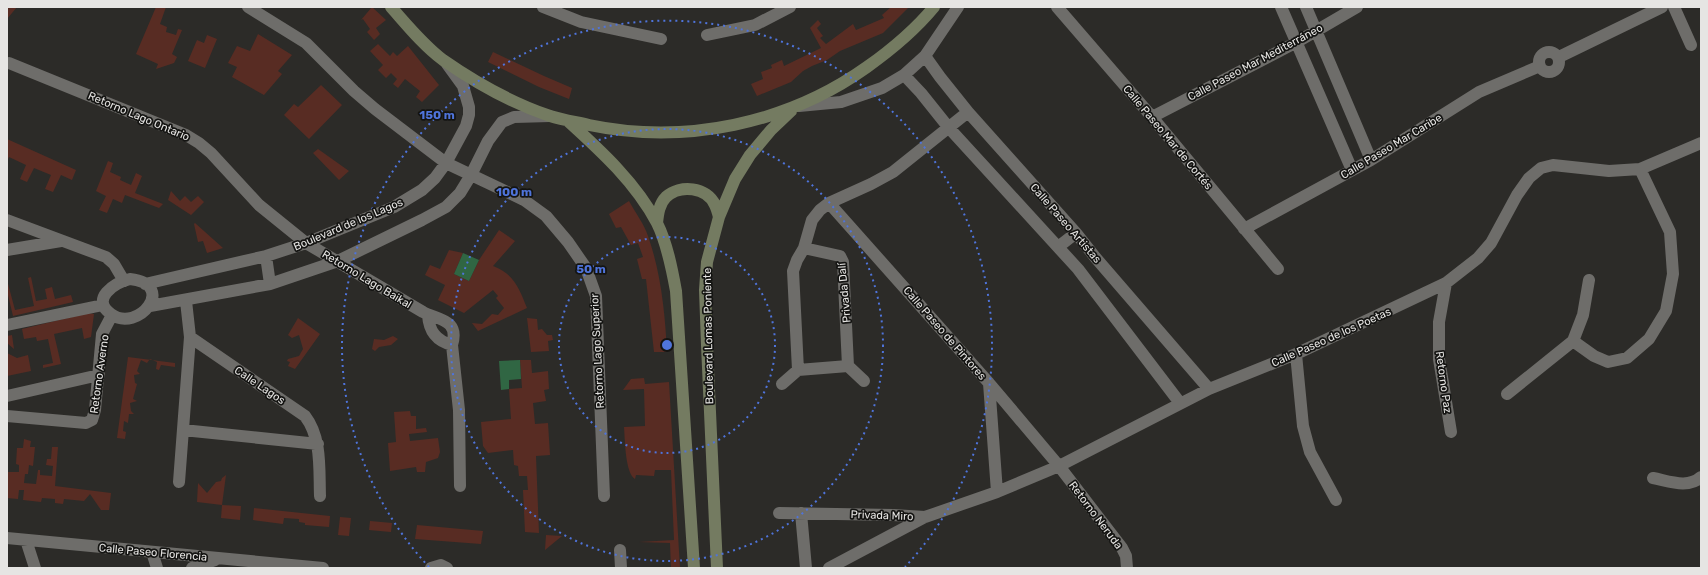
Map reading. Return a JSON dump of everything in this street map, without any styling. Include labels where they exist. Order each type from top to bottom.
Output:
[{"type":"street","name":"Retorno Lago Superior","points":[[248,7],[306,43],[374,109],[446,163],[524,200],[546,216],[568,242],[586,268],[596,296],[604,496]]},
{"type":"street","points":[[391,7],[416,35],[442,59],[483,85],[504,96],[551,116],[567,121],[612,130],[659,134],[705,131],[751,122],[797,107],[847,81],[891,50],[934,7]]},
{"type":"street","points":[[543,7],[581,22],[661,39]]},
{"type":"street","points":[[708,35],[755,25],[790,7]]},
{"type":"street","points":[[797,107],[842,102],[882,88],[904,74],[926,56],[958,7]]},
{"type":"street","name":"Calle Paseo Mar de Cortés","points":[[1057,7],[1152,117],[1278,269]]},
{"type":"street","points":[[1281,7],[1352,170]]},
{"type":"street","points":[[1306,7],[1371,160]]},
{"type":"street","name":"Calle Paseo Mar Mediterráneo","points":[[1152,117],[1297,42],[1357,7]]},
{"type":"street","name":"Calle Paseo Mar Caribe","points":[[1244,229],[1371,160],[1479,92],[1540,66],[1539,58],[1545,52],[1553,52],[1559,57],[1662,7]]},
{"type":"street","points":[[1674,7],[1691,45]]},
{"type":"street","name":"Calle Paseo Artistas","points":[[926,56],[940,77],[968,112],[1076,233],[1209,389]]},
{"type":"street","name":"Boulevard de los Lagos","points":[[145,284],[266,256],[306,243],[394,207],[422,190],[435,178],[446,163],[466,126],[469,111],[463,86],[442,59]]},
{"type":"street","name":"Retorno Lago Ontario","points":[[9,63],[186,135],[211,153],[259,205],[306,243]]},
{"type":"street","name":"Calle Paseo Artistas","points":[[904,74],[949,128],[1078,269],[1180,404]]},
{"type":"street","name":"Boulevard Lomas Poniente","points":[[717,568],[705,290],[707,262],[719,217],[735,180],[750,155],[770,130],[797,107]]},
{"type":"street","points":[[798,370],[793,271],[804,248],[812,220],[820,210],[829,203],[872,184],[893,172],[968,112]]},
{"type":"street","points":[[150,306],[186,301],[270,284],[338,260],[446,207],[460,193],[488,141],[502,122],[514,117],[551,116]]},
{"type":"street","points":[[567,121],[622,174],[640,197],[657,223],[673,274],[676,291],[694,568]]},
{"type":"street","name":"Calle Paseo de los Poetas","points":[[926,517],[997,492],[1059,466],[1209,389],[1296,354],[1446,283],[1478,258],[1491,243],[1528,178],[1541,168],[1553,165],[1609,171],[1640,169],[1701,143]]},
{"type":"street","points":[[1573,341],[1594,356],[1608,362],[1626,358],[1649,339],[1666,310],[1673,274],[1670,232],[1640,169]]},
{"type":"street","points":[[657,223],[658,209],[666,197],[678,190],[685,189],[692,189],[705,194],[715,204],[719,217]]},
{"type":"street","name":"Calle Paseo de Pintores","points":[[829,203],[989,383],[1059,466]]},
{"type":"street","points":[[7,220],[110,260],[124,281]]},
{"type":"street","points":[[1058,247],[1076,233]]},
{"type":"street","points":[[7,250],[62,241]]},
{"type":"street","name":"Retorno Lago Baikal","points":[[306,243],[338,260],[428,315],[441,318],[448,323],[453,330],[454,338],[452,345]]},
{"type":"street","name":"Privada Dalí","points":[[804,248],[840,256],[843,262],[848,366]]},
{"type":"street","points":[[266,256],[270,284]]},
{"type":"street","points":[[1078,269],[1095,257]]},
{"type":"street","points":[[137,280],[145,284],[150,288],[152,293],[150,306],[136,317],[119,318],[112,315],[103,305],[104,297],[109,290],[124,281],[137,280]]},
{"type":"street","points":[[1507,394],[1573,341],[1583,315],[1589,280]]},
{"type":"street","name":"Retorno Paz","points":[[1446,283],[1439,322],[1439,359],[1452,432]]},
{"type":"street","points":[[179,482],[190,337],[186,301]]},
{"type":"street","points":[[7,325],[103,305]]},
{"type":"street","name":"Retorno Averno","points":[[7,416],[86,422],[92,420],[95,410],[102,334],[112,315]]},
{"type":"street","points":[[428,315],[429,322],[436,337],[442,343],[452,345],[460,410],[460,486]]},
{"type":"street","name":"Calle Lagos","points":[[190,337],[305,416],[310,422],[318,444],[320,496]]},
{"type":"street","points":[[1296,354],[1303,426],[1310,452],[1336,500]]},
{"type":"street","points":[[782,384],[798,370],[848,366],[864,381]]},
{"type":"street","points":[[7,396],[99,375]]},
{"type":"street","points":[[989,383],[997,492]]},
{"type":"street","points":[[183,430],[318,444]]},
{"type":"street","name":"Retorno Neruda","points":[[1059,466],[1122,548],[1126,556],[1127,568]]},
{"type":"street","points":[[1653,478],[1688,484],[1701,477]]},
{"type":"street","name":"Privada Miro","points":[[779,513],[926,517]]},
{"type":"street","points":[[801,513],[806,568]]},
{"type":"street","name":"Privada Miro","points":[[829,568],[926,517]]},
{"type":"street","name":"Calle Paseo Florencia","points":[[7,538],[323,568]]},
{"type":"street","points":[[26,540],[35,568]]},
{"type":"street","points":[[620,550],[621,568]]},
{"type":"street","points":[[152,552],[157,568]]},
{"type":"street","points":[[192,568],[220,558]]},
{"type":"street","points":[[431,568],[441,565],[447,568]]},
{"type":"shaded area","points":[[7,7],[17,7],[7,19]]},
{"type":"shaded area","points":[[156,7],[166,7],[160,24],[167,27],[166,32],[176,35],[178,29],[182,30],[172,54],[177,57],[174,63],[156,69],[158,64],[136,54]]},
{"type":"shaded area","points":[[372,7],[386,20],[376,28],[380,34],[374,40],[367,32],[370,29],[363,19],[361,20]]},
{"type":"shaded area","points":[[891,7],[909,7],[883,33],[840,51],[827,60],[803,71],[791,82],[757,96],[751,84],[763,79],[761,72],[772,68],[771,65],[782,60],[784,66],[821,48],[810,28],[818,20],[821,24],[817,28],[823,36],[820,38],[826,44],[853,24],[856,30],[884,18],[882,15]]},
{"type":"shaded area","points":[[258,34],[292,55],[278,71],[282,74],[264,95],[232,77],[237,67],[228,63],[237,46],[250,51]]},
{"type":"shaded area","points":[[207,35],[217,39],[205,68],[188,61],[197,40],[204,43]]},
{"type":"shaded area","points":[[378,44],[390,56],[393,52],[397,56],[408,46],[439,85],[422,102],[416,97],[420,91],[405,79],[398,88],[393,84],[397,79],[391,73],[386,78],[378,70],[383,65],[370,51]]},
{"type":"shaded area","points":[[493,52],[572,88],[569,99],[539,87],[488,62]]},
{"type":"shaded area","points":[[321,85],[342,105],[309,139],[284,115],[294,104],[298,107]]},
{"type":"shaded area","points":[[7,139],[76,170],[72,180],[61,175],[53,192],[45,189],[51,175],[34,168],[27,182],[20,179],[26,165],[9,157],[7,161]]},
{"type":"shaded area","points":[[318,149],[349,171],[339,180],[313,153]]},
{"type":"shaded area","points":[[108,161],[113,163],[110,172],[121,177],[120,180],[131,185],[136,173],[142,176],[135,193],[163,204],[159,208],[125,195],[122,203],[113,199],[107,213],[99,210],[106,196],[96,191]]},
{"type":"shaded area","points":[[171,191],[180,201],[185,196],[191,202],[198,196],[204,202],[191,215],[168,200]]},
{"type":"shaded area","points":[[629,201],[646,232],[656,264],[664,308],[667,352],[654,352],[646,279],[642,279],[637,259],[643,257],[638,243],[631,245],[621,227],[616,228],[609,214]]},
{"type":"shaded area","points":[[195,223],[223,248],[207,253],[203,241],[198,242]]},
{"type":"shaded area","points":[[499,230],[515,241],[493,266],[506,273],[515,282],[527,308],[478,331],[472,323],[482,324],[492,314],[498,315],[504,308],[496,298],[498,296],[493,290],[464,313],[438,300],[445,285],[425,275],[430,265],[440,269],[449,250],[463,253],[454,274],[469,281],[479,260]]},
{"type":"shaded area","points":[[463,253],[479,260],[469,281],[454,274]]},
{"type":"shaded area","points":[[31,277],[36,301],[47,299],[45,289],[52,287],[55,299],[71,295],[73,302],[13,316],[7,291],[7,280],[15,310],[34,306],[28,278]]},
{"type":"shaded area","points":[[88,313],[94,314],[91,337],[84,339],[82,328],[54,334],[61,364],[43,368],[43,365],[53,363],[48,339],[37,341],[36,337],[24,339],[22,329]]},
{"type":"shaded area","points":[[298,318],[320,334],[295,369],[288,366],[290,362],[287,361],[288,359],[299,356],[303,349],[299,335],[292,338],[288,335]]},
{"type":"shaded area","points":[[527,318],[537,319],[538,330],[542,329],[547,335],[552,335],[553,340],[548,341],[549,351],[531,352]]},
{"type":"shaded area","points":[[12,335],[14,349],[7,343],[7,336]]},
{"type":"shaded area","points":[[393,336],[398,339],[391,345],[379,347],[375,351],[372,349],[374,339],[384,340]]},
{"type":"shaded area","points":[[7,353],[17,358],[28,355],[31,371],[7,376]]},
{"type":"shaded area","points":[[128,357],[149,360],[147,363],[141,360],[137,371],[140,374],[134,375],[135,383],[137,384],[133,399],[137,401],[130,403],[131,411],[134,414],[129,414],[128,423],[124,421],[123,431],[126,432],[125,439],[117,438]]},
{"type":"shaded area","points":[[153,360],[175,363],[175,367],[161,365],[159,370],[156,369],[157,362]]},
{"type":"shaded area","points":[[520,360],[531,360],[532,373],[548,371],[549,389],[544,390],[546,401],[533,403],[535,424],[548,423],[550,455],[536,456],[539,533],[525,532],[523,490],[528,490],[527,476],[519,476],[518,466],[514,465],[513,450],[488,453],[483,446],[481,422],[511,419],[509,389],[522,388]]},
{"type":"shaded area","points":[[520,360],[521,379],[509,380],[509,389],[501,390],[499,361]]},
{"type":"shaded area","points":[[644,378],[645,384],[669,382],[680,568],[671,568],[670,543],[639,542],[674,540],[671,470],[655,470],[654,476],[636,475],[635,479],[629,470],[627,463],[624,427],[645,426],[644,389],[623,390],[631,379]]},
{"type":"shaded area","points":[[410,411],[411,416],[416,416],[416,429],[426,428],[427,432],[409,434],[410,441],[438,438],[440,452],[438,458],[426,462],[425,472],[417,472],[416,467],[390,471],[388,443],[396,442],[394,412]]},
{"type":"shaded area","points":[[24,439],[31,441],[30,447],[35,447],[33,466],[29,465],[28,474],[25,474],[24,483],[36,484],[38,470],[40,470],[40,475],[52,476],[53,466],[46,465],[47,459],[51,459],[52,447],[58,447],[55,486],[111,493],[109,510],[101,510],[90,494],[84,501],[64,499],[63,504],[55,503],[55,499],[42,498],[41,502],[23,500],[24,490],[19,490],[18,499],[7,498],[7,472],[19,472],[19,465],[16,464],[17,448],[23,448]]},
{"type":"shaded area","points":[[226,475],[222,505],[197,502],[198,483],[207,493],[216,482],[221,481]]},
{"type":"shaded area","points":[[222,505],[241,506],[240,520],[221,518]]},
{"type":"shaded area","points":[[254,508],[330,516],[329,527],[305,525],[305,523],[299,522],[299,519],[284,518],[283,524],[253,520]]},
{"type":"shaded area","points":[[340,517],[351,518],[349,536],[338,535]]},
{"type":"shaded area","points":[[370,521],[392,523],[391,532],[369,530]]},
{"type":"shaded area","points":[[417,525],[483,531],[481,544],[415,539]]},
{"type":"shaded area","points":[[546,535],[562,536],[545,550]]}]
